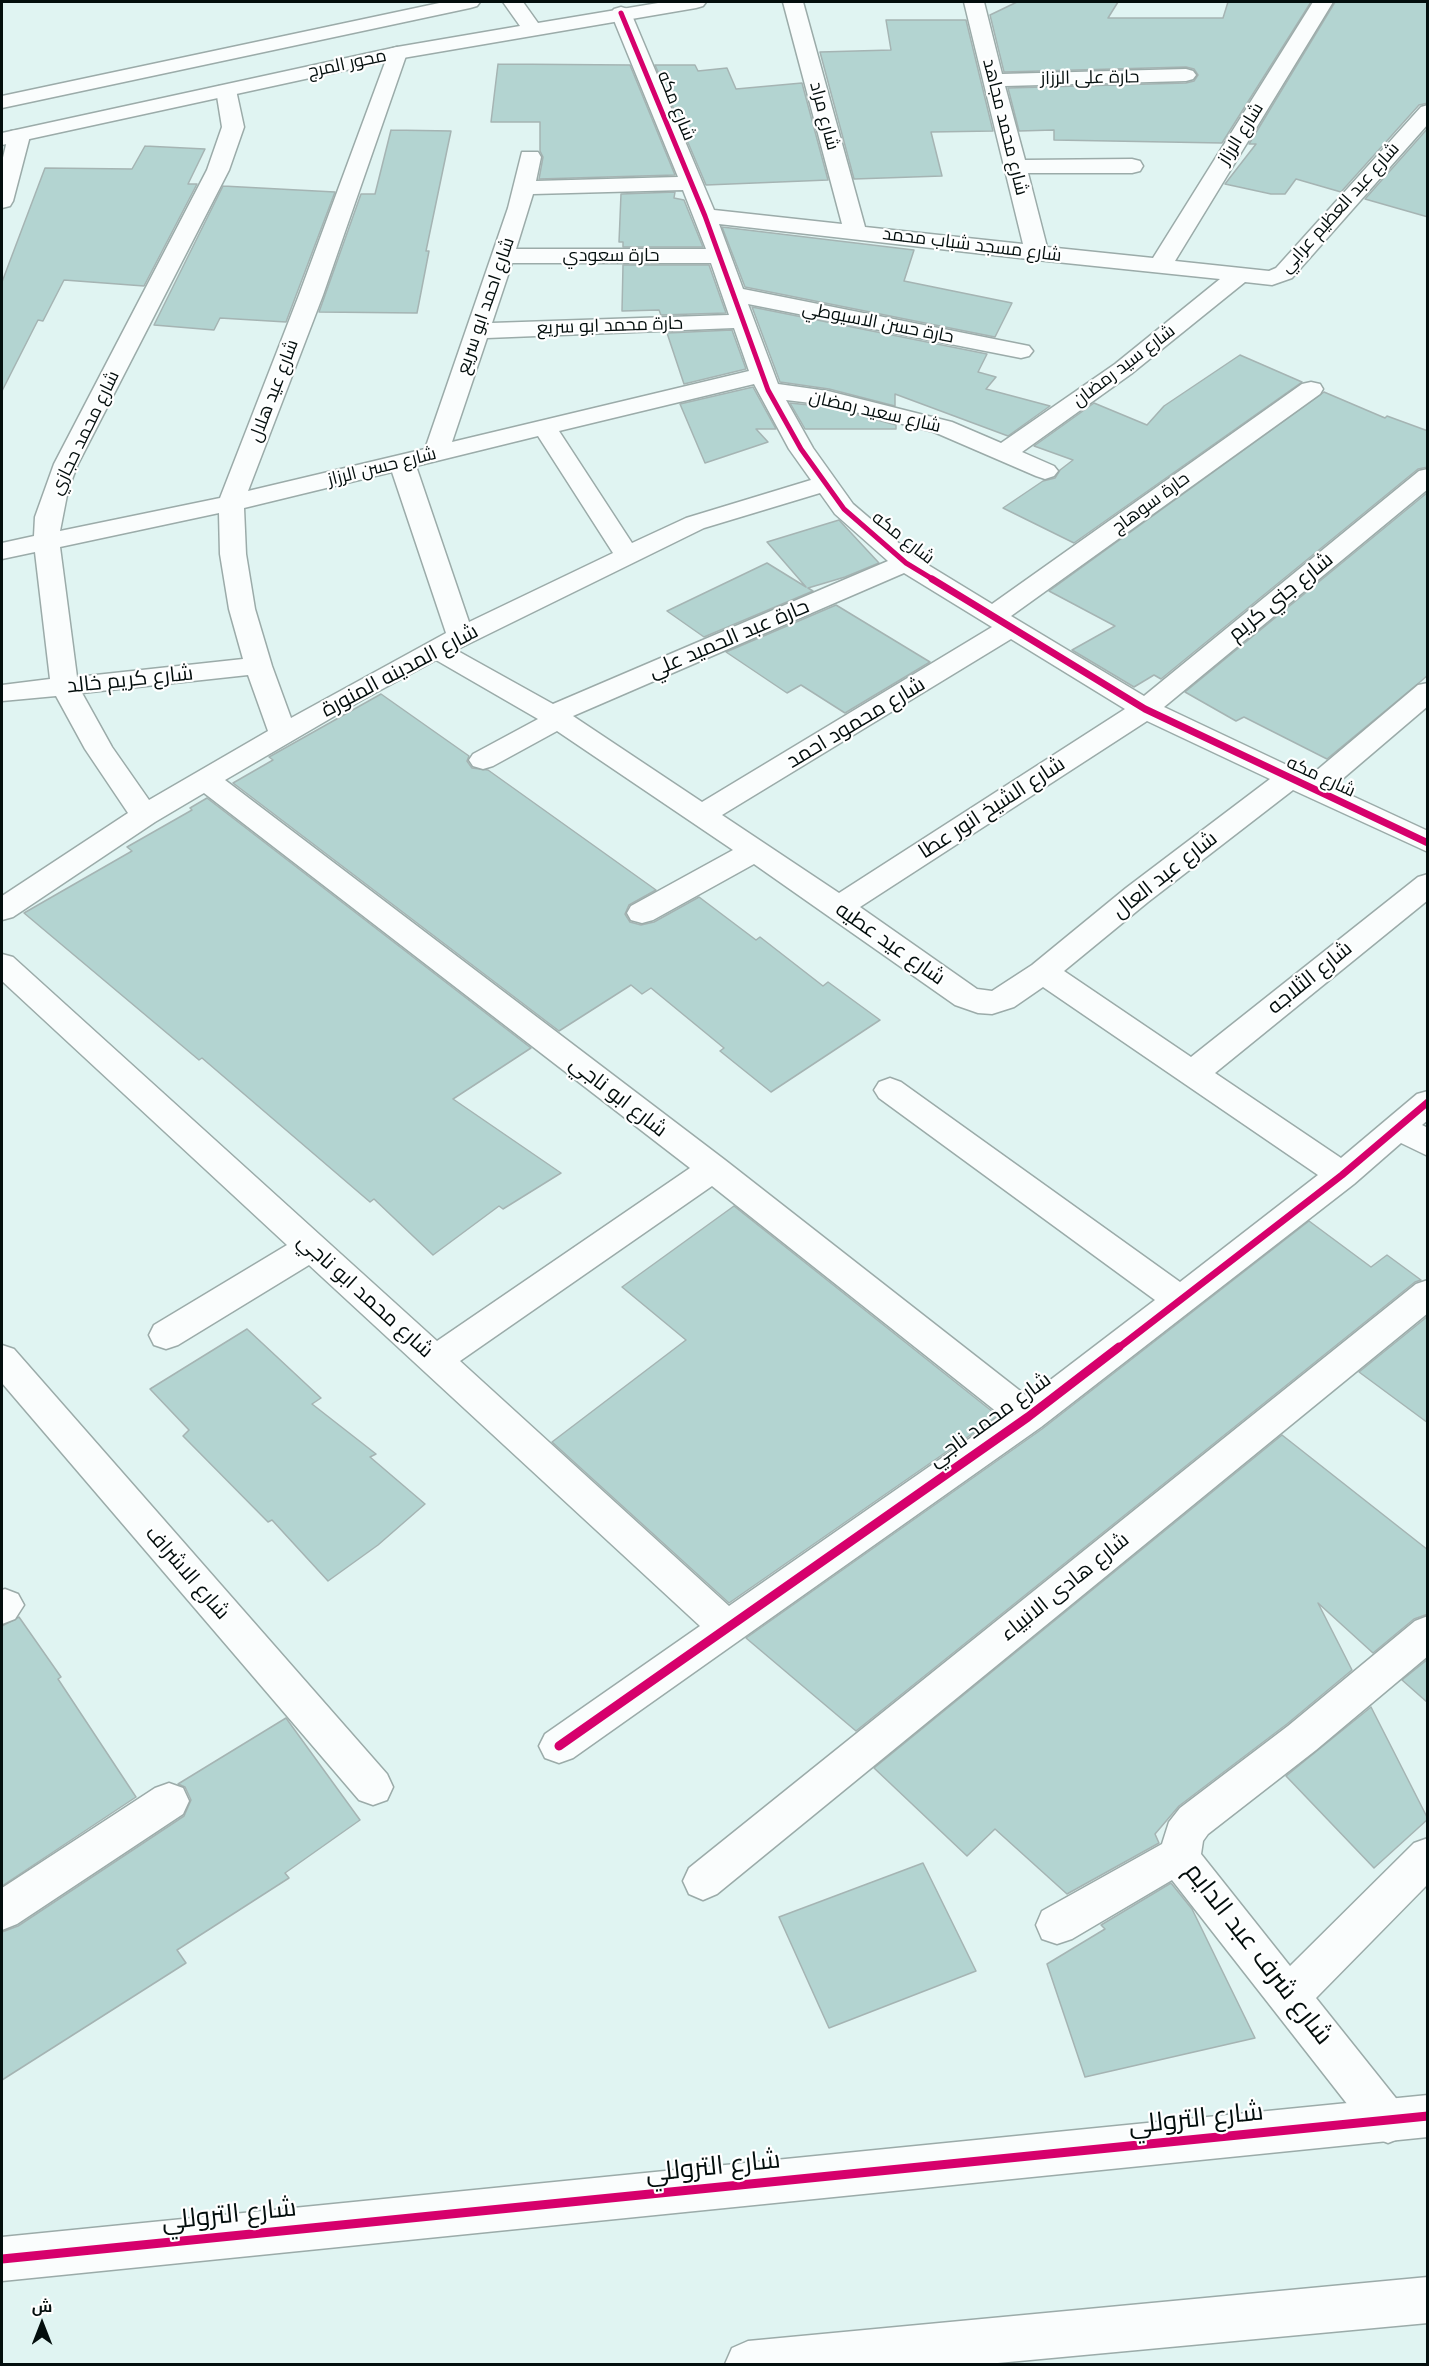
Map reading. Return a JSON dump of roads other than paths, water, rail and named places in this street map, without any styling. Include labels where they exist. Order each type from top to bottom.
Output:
[{"type":"street","name":"محور المرج","points":[[2,102],[470,2]]},
{"type":"street","points":[[513,2],[532,28]]},
{"type":"street","name":"محور المرج","points":[[10,137],[397,53],[532,28],[696,2]]},
{"type":"street","name":"شارع مراد","points":[[793,2],[855,231]]},
{"type":"street","name":"شارع محمد مجاهد","points":[[974,2],[1037,253]]},
{"type":"street","name":"شارع الرزاز","points":[[1160,266],[1323,2]]},
{"type":"street","name":"شارع مكه","points":[[621,13],[705,216],[765,382],[801,449],[844,509],[906,563],[1145,709],[1428,843]]},
{"type":"street","name":"شارع عيد هلال","points":[[284,735],[258,666],[242,609],[233,555],[231,503],[311,295],[397,53]]},
{"type":"street","name":"حارة على الرزاز","points":[[993,80],[1186,75]]},
{"type":"street","name":"شارع محمد حجازي","points":[[145,815],[99,749],[65,687],[47,543],[48,517],[55,490],[66,464],[218,170],[233,127],[226,90]]},
{"type":"street","name":"شارع عبد العظيم عرابي","points":[[1239,275],[1272,278],[1284,273],[1423,123]]},
{"type":"street","points":[[2,201],[10,137]]},
{"type":"street","name":"شارع احمد ابو سريع","points":[[436,453],[524,188],[530,157]]},
{"type":"street","points":[[1015,167],[1132,166]]},
{"type":"street","points":[[524,188],[691,183]]},
{"type":"street","name":"شارع مسجد شباب محمد","points":[[705,216],[1239,275]]},
{"type":"street","name":"حارة سعودي","points":[[502,256],[719,256]]},
{"type":"street","name":"شارع سيد رمضان","points":[[1005,452],[1124,369],[1239,275]]},
{"type":"street","name":"حارة حسن الاسيوطي","points":[[735,294],[1021,351]]},
{"type":"street","name":"حارة محمد ابو سريع","points":[[477,331],[743,321]]},
{"type":"street","name":"شارع حسن الرزاز","points":[[2,551],[231,503],[545,428],[765,382]]},
{"type":"street","name":"شارع سعيد رمضان","points":[[765,382],[886,410],[943,427],[1045,471]]},
{"type":"street","name":"حارة سوهاج","points":[[1001,623],[1311,389]]},
{"type":"street","points":[[545,428],[627,555]]},
{"type":"street","points":[[402,463],[449,643]]},
{"type":"street","name":"شارع المدينه المنورة","points":[[4,906],[145,815],[352,694],[449,643],[695,522],[824,484]]},
{"type":"street","name":"شارع جني كريم","points":[[1145,709],[1424,484]]},
{"type":"street","name":"حارة عبد الحميد علي","points":[[483,760],[555,717],[906,563]]},
{"type":"street","name":"شارع محمود احمد","points":[[700,816],[1001,623]]},
{"type":"street","name":"شارع عيد عطيه","points":[[449,643],[700,816],[978,1002],[992,1003],[1003,999],[1043,972]]},
{"type":"street","name":"شارع كريم خالد","points":[[2,693],[258,666]]},
{"type":"street","name":"شارع عبد العال","points":[[1043,972],[1137,895],[1301,784],[1428,691]]},
{"type":"street","name":"شارع الشيخ انور عطا","points":[[839,908],[1145,709]]},
{"type":"street","name":"شارع ابو ناجي","points":[[206,780],[713,1169],[1028,1417]]},
{"type":"street","points":[[642,913],[754,851]]},
{"type":"street","name":"شارع الثلاجه","points":[[1192,1073],[1428,884]]},
{"type":"street","name":"شارع محمد ابو ناجي","points":[[2,964],[728,1628]]},
{"type":"street","points":[[1043,972],[1342,1175]]},
{"type":"street","points":[[890,1090],[1180,1300]]},
{"type":"street","name":"شارع محمد ناجي","points":[[559,1746],[1028,1417],[1342,1175],[1413,1135],[1428,1102]]},
{"type":"street","points":[[435,1360],[713,1169]]},
{"type":"street","points":[[166,1335],[311,1247]]},
{"type":"street","name":"شارع هادى الانبياء","points":[[703,1881],[1428,1293]]},
{"type":"street","name":"شارع الاشراف","points":[[2,1359],[373,1787]]},
{"type":"street","name":"شارع شرف عبد الدايم","points":[[1408,2119],[1289,1996],[1189,1872],[1181,1854],[1183,1835],[1194,1821],[1319,1724],[1428,1632]]},
{"type":"street","points":[[2,1911],[168,1801]]},
{"type":"street","points":[[1057,1925],[1181,1854]]},
{"type":"street","points":[[1289,1996],[1428,1856]]},
{"type":"street","name":"شارع التروللي","points":[[2,2259],[1408,2119]]},
{"type":"street","points":[[748,2364],[1428,2300]]}]
